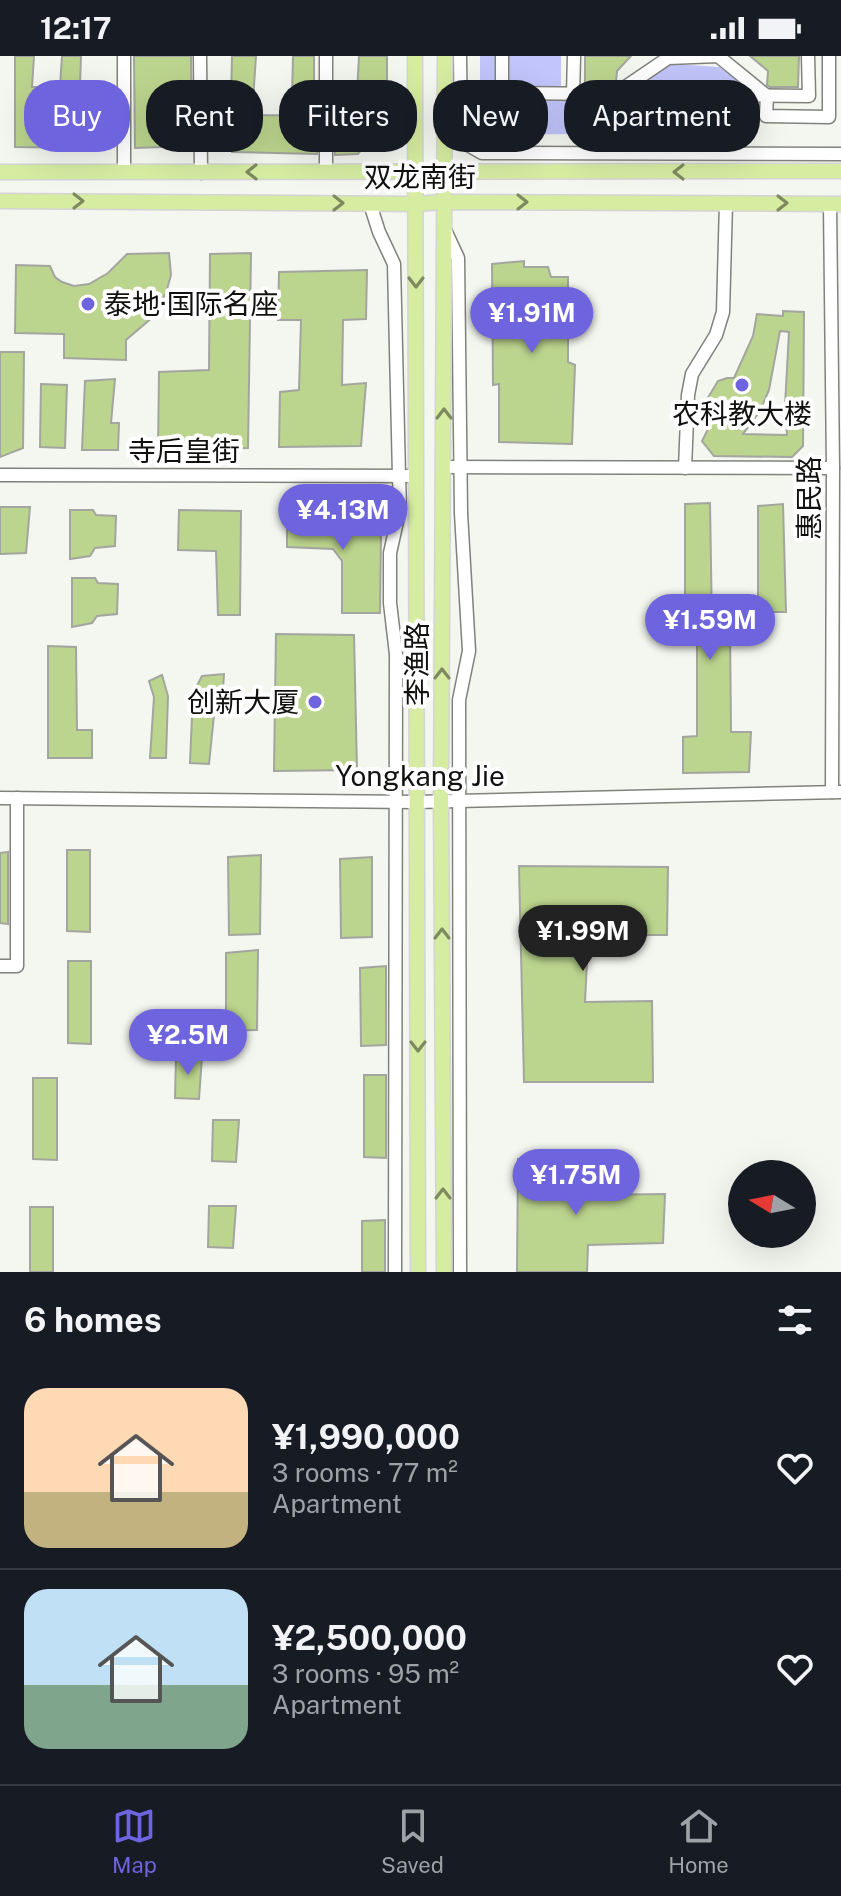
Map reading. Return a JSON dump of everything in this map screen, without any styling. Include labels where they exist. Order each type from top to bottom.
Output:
[{"type":"main road","name":"李渔路","points":[[415,56],[418,1272]]},
{"type":"main road","name":"李渔路","points":[[444,1272],[441,801],[445,56]]},
{"type":"main road","points":[[0,172],[841,171]]},
{"type":"main road","name":"双龙南街","points":[[0,201],[836,204]]},
{"type":"street","points":[[124,56],[124,171]]},
{"type":"street","points":[[200,56],[201,173]]},
{"type":"street","points":[[326,56],[326,172]]},
{"type":"street","points":[[460,56],[461,134],[468,145],[482,153],[841,154]]},
{"type":"street","points":[[502,56],[502,93],[564,94]]},
{"type":"street","points":[[573,80],[574,56]]},
{"type":"street","points":[[636,80],[668,58],[718,56],[747,80]]},
{"type":"street","points":[[760,96],[809,96],[808,56]]},
{"type":"street","points":[[767,96],[766,116],[829,117],[829,56]]},
{"type":"street","points":[[808,89],[829,89]]},
{"type":"street","points":[[760,90],[767,96]]},
{"type":"street","points":[[685,468],[688,395],[692,374],[716,335],[723,312],[726,203]]},
{"type":"street","points":[[370,204],[394,264],[400,508],[390,553],[390,603],[396,654],[395,1272]]},
{"type":"street","name":"惠民路","points":[[836,204],[837,437],[833,468],[837,792]]},
{"type":"street","points":[[444,227],[458,258],[461,513],[469,651],[459,700],[460,1272]]},
{"type":"street","points":[[444,467],[833,468]]},
{"type":"street","name":"寺后皇街","points":[[0,475],[416,476]]},
{"type":"street","name":"Yongkang Jie","points":[[0,798],[417,802],[837,792]]},
{"type":"street","points":[[0,966],[17,966],[17,798]]},
{"type":"shaded area","points":[[480,56],[497,56],[497,80],[480,80]]},
{"type":"shaded area","points":[[507,56],[561,56],[561,88],[548,88],[548,80],[508,80]]},
{"type":"shaded area","points":[[672,64],[719,67],[737,80],[647,80]]},
{"type":"shaded area","points":[[548,100],[564,100],[564,134],[548,134]]},
{"type":"building","points":[[15,56],[34,56],[32,80],[24,80],[24,147],[15,147]]},
{"type":"building","points":[[62,56],[81,56],[80,80],[60,80]]},
{"type":"building","points":[[134,56],[191,56],[191,80],[146,80],[146,148],[135,148]]},
{"type":"building","points":[[232,56],[256,56],[254,80],[231,80]]},
{"type":"building","points":[[293,56],[314,56],[314,80],[292,80]]},
{"type":"building","points":[[359,56],[387,56],[387,80],[358,80]]},
{"type":"building","points":[[585,56],[631,56],[617,71],[616,80],[585,80]]},
{"type":"building","points":[[750,56],[799,56],[798,87],[770,87],[767,85],[768,71]]},
{"type":"building","points":[[263,115],[279,115],[279,152],[317,154],[232,152],[263,152]]},
{"type":"building","points":[[335,152],[360,152],[358,154],[335,155]]},
{"type":"building","name":"泰地·国际名座","points":[[169,253],[171,275],[166,293],[154,316],[126,340],[126,360],[64,358],[64,334],[15,333],[16,265],[50,266],[55,277],[74,286],[89,284],[108,273],[127,254]]},
{"type":"building","points":[[251,253],[248,448],[158,450],[159,372],[209,370],[210,254]]},
{"type":"building","points":[[524,261],[524,267],[548,267],[551,277],[568,277],[568,362],[575,365],[572,444],[499,442],[499,384],[493,385],[492,264]]},
{"type":"building","points":[[367,270],[366,319],[343,320],[342,385],[366,383],[361,446],[279,447],[280,392],[299,390],[301,320],[278,320],[279,272]]},
{"type":"building","name":"农科教大楼","points":[[783,311],[804,312],[803,446],[792,457],[714,456],[702,441],[708,429],[706,401],[718,381],[734,378],[753,336],[757,314],[783,316]],"holes":[[[780,331],[789,332],[785,406],[787,435],[743,434],[760,411],[769,390]]]},
{"type":"building","points":[[0,352],[24,352],[23,448],[0,457]]},
{"type":"building","points":[[115,379],[111,423],[119,423],[118,450],[82,450],[85,381]]},
{"type":"building","points":[[41,384],[67,385],[65,448],[40,447]]},
{"type":"building","points":[[710,503],[712,626],[730,626],[731,732],[751,732],[749,772],[683,773],[683,737],[697,736],[697,610],[685,610],[685,504]]},
{"type":"building","points":[[783,504],[786,612],[758,612],[758,506]]},
{"type":"building","points":[[0,507],[30,507],[26,553],[0,554]]},
{"type":"building","points":[[287,509],[342,510],[362,516],[373,527],[381,537],[380,613],[342,613],[342,561],[333,549],[287,547]]},
{"type":"building","points":[[70,510],[93,510],[96,515],[116,516],[115,546],[95,548],[90,556],[70,559]]},
{"type":"building","points":[[179,510],[241,511],[240,615],[218,615],[216,551],[178,550]]},
{"type":"building","points":[[72,578],[95,578],[98,583],[118,584],[117,614],[97,616],[92,623],[72,627]]},
{"type":"building","name":"创新大厦","points":[[276,634],[354,635],[357,770],[274,771]]},
{"type":"building","points":[[48,646],[76,647],[77,730],[92,730],[92,758],[48,758]]},
{"type":"building","points":[[224,674],[223,689],[216,696],[209,764],[190,763],[193,693],[202,676]]},
{"type":"building","points":[[162,675],[168,696],[166,758],[150,758],[154,697],[149,681]]},
{"type":"building","points":[[67,850],[90,850],[90,932],[67,931]]},
{"type":"building","points":[[8,852],[8,924],[0,923],[0,853]]},
{"type":"building","points":[[261,855],[260,934],[229,935],[228,857]]},
{"type":"building","points":[[372,857],[372,937],[341,938],[340,859]]},
{"type":"building","points":[[519,866],[668,867],[667,935],[643,935],[643,920],[589,919],[585,1002],[652,1001],[653,1082],[524,1082]]},
{"type":"building","points":[[258,950],[257,1030],[226,1031],[226,953]]},
{"type":"building","points":[[68,961],[91,961],[91,1044],[68,1043]]},
{"type":"building","points":[[386,966],[386,1045],[361,1046],[360,968]]},
{"type":"building","points":[[176,1057],[202,1057],[199,1099],[175,1098]]},
{"type":"building","points":[[364,1075],[386,1075],[386,1158],[364,1157]]},
{"type":"building","points":[[33,1078],[57,1078],[57,1160],[33,1159]]},
{"type":"building","points":[[213,1120],[239,1120],[236,1162],[212,1161]]},
{"type":"building","points":[[583,1157],[588,1195],[665,1194],[663,1243],[588,1245],[587,1272],[517,1272],[518,1159]]},
{"type":"building","points":[[209,1206],[236,1206],[233,1248],[208,1247]]},
{"type":"building","points":[[30,1207],[53,1207],[53,1272],[30,1272]]},
{"type":"building","points":[[385,1220],[385,1272],[362,1272],[362,1221]]},
{"type":"place","name":"泰地·国际名座","points":[[88,304]]},
{"type":"place","name":"农科教大楼","points":[[742,385]]},
{"type":"place","name":"创新大厦","points":[[315,702]]}]
